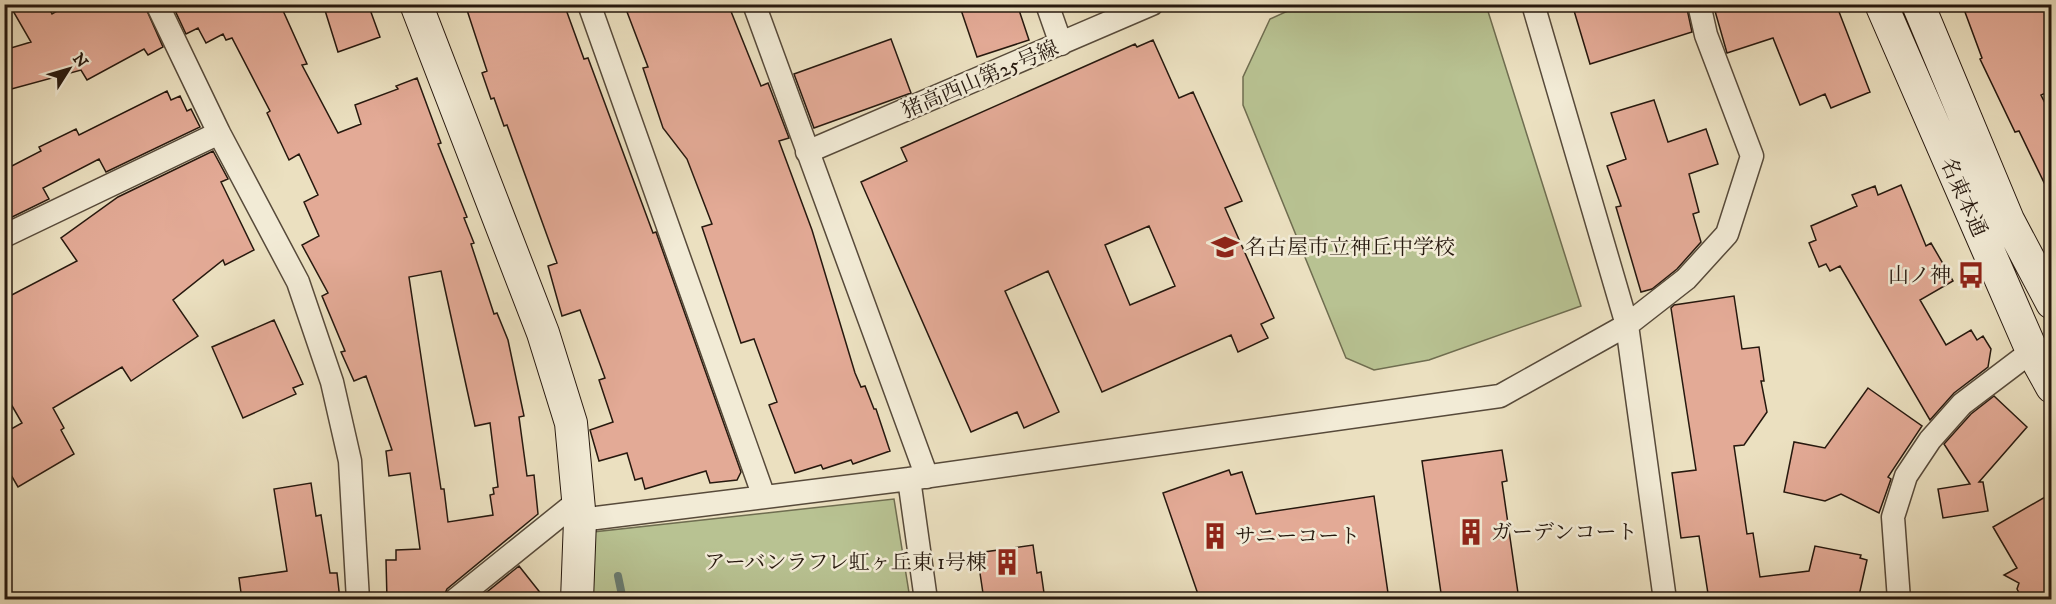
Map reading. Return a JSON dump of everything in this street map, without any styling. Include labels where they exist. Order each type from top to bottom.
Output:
[{"type":"main road","points":[[416,4],[543,333],[571,423],[579,511],[577,600]]},
{"type":"main road","name":"名東本通","points":[[1881,4],[2032,351],[2052,387]]},
{"type":"main road","name":"名東本通","points":[[1918,4],[2008,219],[2052,303]]},
{"type":"street","points":[[157,4],[219,133],[298,282],[332,382],[350,461],[358,600]]},
{"type":"street","points":[[589,4],[764,497]]},
{"type":"street","points":[[754,4],[918,478],[926,600]]},
{"type":"street","points":[[1047,4],[1061,44]]},
{"type":"street","name":"猪高西山第25号線","points":[[807,152],[1152,4]]},
{"type":"street","points":[[1533,4],[1627,325],[1665,600]]},
{"type":"street","points":[[455,600],[579,511],[764,497],[918,478],[1500,396],[1627,325],[1686,279],[1727,234],[1752,156],[1706,35],[1699,4]]},
{"type":"street","points":[[4,236],[219,133]]},
{"type":"street","points":[[1899,600],[1893,517],[1906,476],[1930,440],[1962,404],[2032,351]]},
{"type":"green space","points":[[1303,4],[1486,5],[1581,306],[1429,360],[1374,370],[1346,358],[1243,105],[1243,77],[1270,19]]},
{"type":"green space","points":[[894,499],[910,599],[585,600],[593,532]]},
{"type":"building","points":[[9,4],[47,4],[52,14],[69,4],[144,4],[163,47],[148,55],[144,49],[87,80],[81,70],[4,91],[4,50],[31,42]]},
{"type":"building","points":[[172,4],[280,4],[307,64],[302,65],[338,133],[361,124],[355,105],[398,89],[396,86],[417,78],[441,143],[438,144],[467,217],[464,218],[474,243],[471,244],[494,314],[497,313],[508,340],[524,416],[519,417],[527,476],[534,475],[538,514],[447,589],[442,600],[387,600],[386,560],[396,560],[396,550],[420,549],[410,473],[389,476],[386,451],[392,450],[366,376],[354,381],[341,352],[345,351],[322,296],[328,293],[302,245],[319,236],[304,202],[318,195],[299,154],[289,160],[267,113],[270,111],[232,38],[226,40],[223,34],[206,43],[198,28],[186,34]],"holes":[[[441,271],[475,426],[490,423],[498,487],[493,488],[494,494],[490,495],[493,515],[448,522],[409,277]]]},
{"type":"building","points":[[323,4],[368,4],[380,37],[338,52]]},
{"type":"building","points":[[465,4],[564,4],[584,59],[588,58],[653,233],[656,232],[741,472],[737,480],[710,483],[706,471],[645,489],[642,478],[635,480],[627,453],[599,461],[590,430],[613,422],[599,380],[605,378],[580,310],[562,316],[548,266],[557,263],[507,125],[504,126],[494,98],[491,99],[482,73],[487,71]]},
{"type":"building","points":[[624,4],[728,4],[761,86],[768,83],[789,138],[779,141],[812,230],[855,373],[861,387],[865,386],[874,409],[876,409],[890,451],[853,464],[851,460],[823,469],[821,465],[795,473],[769,405],[777,402],[754,339],[741,343],[702,227],[712,224],[687,159],[663,128],[643,68],[648,67]]},
{"type":"building","points":[[959,4],[1017,4],[1029,40],[977,57]]},
{"type":"building","points":[[1572,4],[1686,4],[1692,32],[1590,64]]},
{"type":"building","points":[[1713,4],[1836,4],[1870,92],[1831,108],[1825,94],[1800,105],[1773,38],[1727,53]]},
{"type":"building","points":[[1962,4],[2052,4],[2052,90],[2041,95],[2052,117],[2052,199],[2019,131],[2015,132],[1980,59],[1982,58]]},
{"type":"building","points":[[891,39],[911,93],[814,128],[794,74]]},
{"type":"building","points":[[1153,40],[1179,98],[1193,92],[1242,201],[1225,208],[1274,318],[1261,324],[1268,338],[1238,352],[1231,335],[1102,392],[1048,271],[1005,291],[1059,412],[1024,428],[1017,412],[971,432],[861,182],[907,161],[901,148],[1135,44],[1137,47]],"holes":[[[1149,226],[1175,286],[1130,305],[1105,245]]]},
{"type":"building","points":[[167,91],[171,100],[180,96],[187,111],[191,109],[200,127],[106,172],[99,159],[43,188],[49,199],[4,221],[4,170],[41,151],[39,147],[76,129],[79,135]]},
{"type":"building","points":[[1654,100],[1668,142],[1706,129],[1718,164],[1689,174],[1699,212],[1693,214],[1701,242],[1677,269],[1652,289],[1641,292],[1616,207],[1621,206],[1607,166],[1626,159],[1611,113]]},
{"type":"building","points":[[213,151],[228,179],[221,182],[254,250],[225,265],[223,260],[173,300],[198,336],[131,381],[122,367],[53,408],[64,428],[61,430],[74,454],[18,487],[4,463],[4,433],[22,423],[4,392],[4,299],[77,261],[61,238],[118,197]]},
{"type":"building","points":[[1901,185],[1926,246],[1931,243],[1953,281],[1920,300],[1946,345],[1971,330],[1977,340],[1983,336],[1991,349],[1988,367],[1954,393],[1930,420],[1840,266],[1830,271],[1826,264],[1819,267],[1809,243],[1816,240],[1811,226],[1857,206],[1852,195],[1875,186],[1878,195]]},
{"type":"building","points":[[1734,296],[1742,349],[1759,347],[1764,381],[1761,381],[1767,412],[1744,445],[1734,446],[1747,534],[1753,533],[1760,577],[1809,571],[1815,546],[1861,555],[1860,558],[1867,560],[1858,600],[1709,600],[1699,536],[1681,538],[1672,473],[1696,470],[1671,308],[1674,305]]},
{"type":"building","points":[[274,320],[303,384],[293,388],[296,394],[243,418],[212,347]]},
{"type":"building","points":[[1868,388],[1922,426],[1888,477],[1891,479],[1879,513],[1841,494],[1825,501],[1784,492],[1794,442],[1825,448]]},
{"type":"building","points":[[1994,396],[2027,427],[1979,482],[1983,482],[1988,511],[1943,518],[1938,489],[1970,484],[1944,444],[1971,414]]},
{"type":"building","name":"ガーデンコート","points":[[1502,450],[1507,481],[1502,482],[1519,600],[1442,600],[1422,461]]},
{"type":"building","points":[[1229,470],[1231,475],[1242,472],[1256,514],[1374,496],[1389,600],[1200,600],[1163,493]]},
{"type":"building","points":[[311,483],[316,516],[321,515],[330,573],[337,573],[340,600],[242,600],[239,578],[287,571],[274,489]]},
{"type":"building","points":[[2052,493],[2052,600],[2023,600],[2017,589],[2019,583],[2004,575],[2017,568],[1993,527]]},
{"type":"building","name":"アーバンラフレ虹ヶ丘東 1号棟","points":[[1033,545],[1037,573],[1041,572],[1045,600],[984,600],[977,553]]},
{"type":"building","points":[[519,566],[546,600],[477,600]]},
{"type":"waterway","points":[[618,576],[623,600]]},
{"type":"place","name":"名古屋市立神丘中学校","points":[[1225,247]]},
{"type":"place","name":"山ノ神","points":[[1971,275]]},
{"type":"place","name":"ガーデンコート","points":[[1471,532]]},
{"type":"place","name":"サニーコート","points":[[1215,536]]},
{"type":"place","name":"アーバンラフレ虹ヶ丘東 1号棟","points":[[1007,562]]}]
